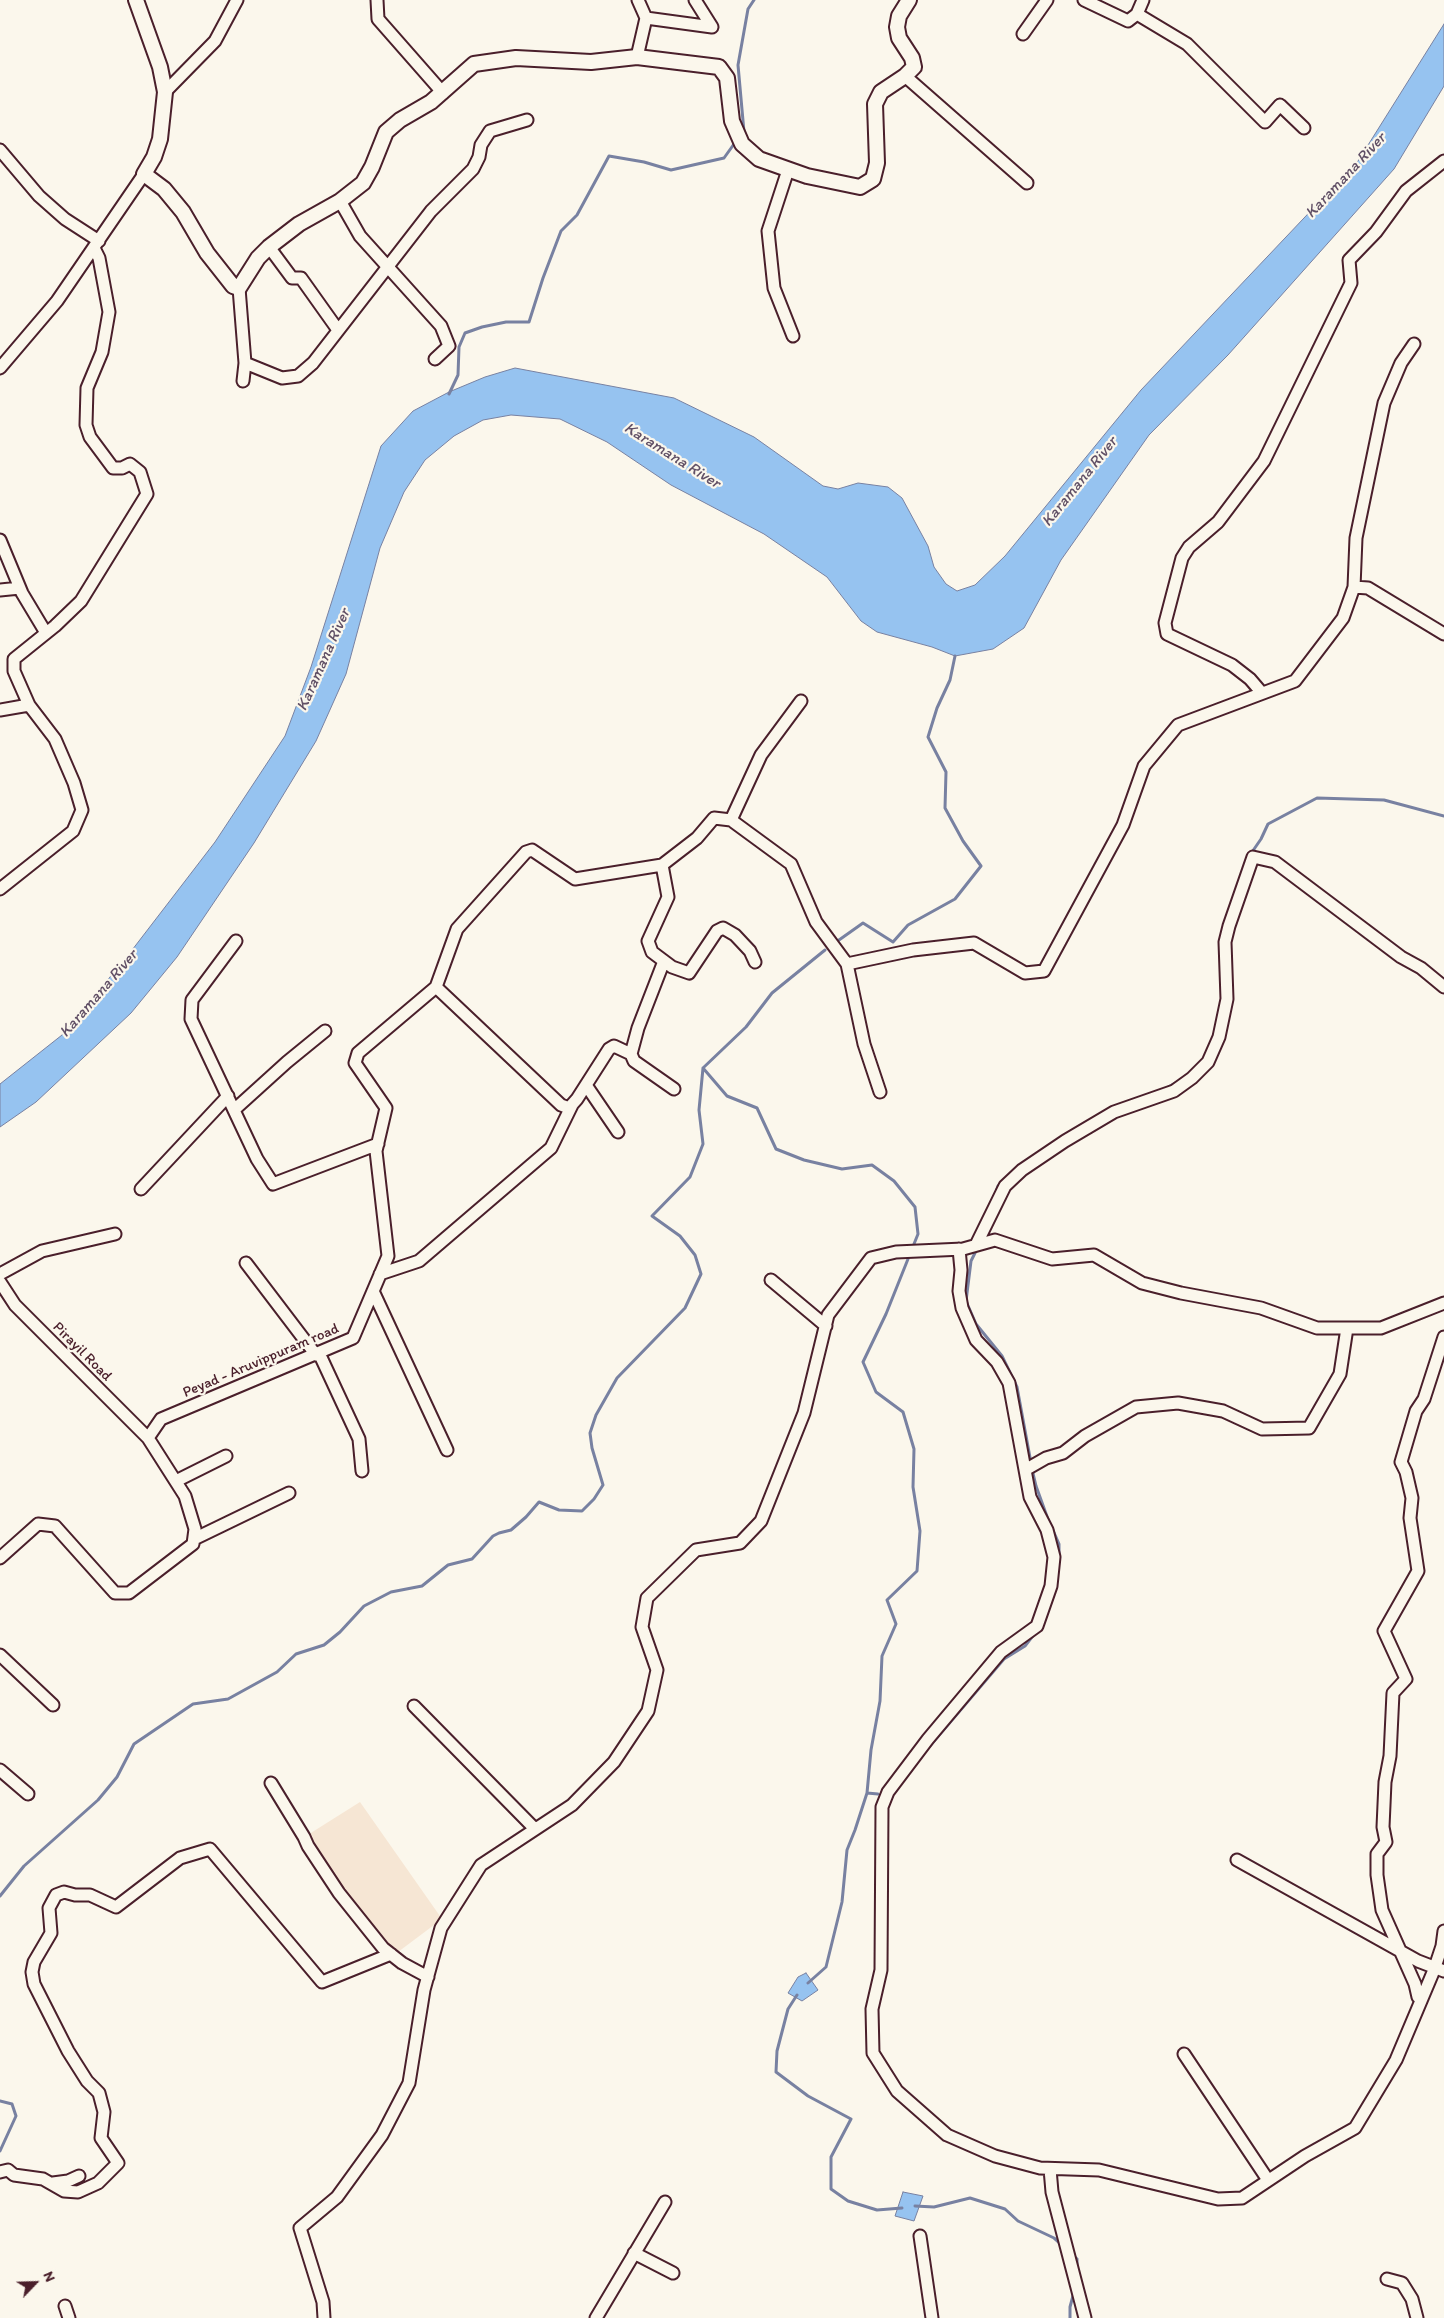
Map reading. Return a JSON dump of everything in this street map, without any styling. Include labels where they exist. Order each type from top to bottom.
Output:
[{"type":"street","points":[[0,368],[57,301],[154,157],[160,140],[165,92],[160,66],[136,0]]},
{"type":"street","points":[[165,92],[215,41],[237,0]]},
{"type":"street","points":[[377,0],[378,19],[443,92]]},
{"type":"street","points":[[637,57],[646,18],[638,0]]},
{"type":"street","points":[[646,18],[712,27],[695,0]]},
{"type":"street","points":[[243,381],[245,363],[240,288],[258,258],[299,224],[340,201],[363,183],[386,132],[400,120],[432,102],[474,64],[516,58],[591,62],[637,57],[719,67],[727,78],[732,121],[742,144],[759,158],[788,170],[860,187],[873,179],[877,164],[875,104],[881,92],[905,76],[914,67],[912,58],[899,38],[897,27],[908,0]]},
{"type":"street","points":[[1024,34],[1047,0]]},
{"type":"street","points":[[1084,0],[1128,21],[1137,14],[1143,0]]},
{"type":"street","points":[[1137,14],[1187,44],[1264,122],[1280,105],[1304,128]]},
{"type":"street","points":[[905,76],[1027,183]]},
{"type":"street","points":[[245,363],[282,378],[298,376],[313,363],[431,211],[473,169],[479,157],[480,145],[490,131],[527,120]]},
{"type":"street","points":[[0,150],[38,196],[96,245],[109,312],[102,352],[88,388],[86,425],[90,437],[113,468],[122,468],[130,464],[140,472],[146,494],[81,601],[14,659],[14,671],[28,705],[55,739],[74,783],[82,810],[73,831],[0,889]]},
{"type":"street","points":[[1262,693],[1250,679],[1232,665],[1167,634],[1165,623],[1182,558],[1189,547],[1218,522],[1264,461],[1352,283],[1349,260],[1376,232],[1406,191],[1444,161]]},
{"type":"street","points":[[788,170],[768,231],[774,288],[793,336]]},
{"type":"street","points":[[144,174],[164,189],[183,212],[207,253],[233,286],[240,288]]},
{"type":"street","points":[[340,201],[360,236],[441,326],[449,346],[435,359]]},
{"type":"street","points":[[269,247],[292,278],[301,278],[338,330]]},
{"type":"street","points":[[847,964],[913,950],[974,942],[1025,974],[1044,971],[1123,825],[1144,766],[1178,725],[1295,681],[1343,618],[1354,587],[1356,538],[1384,403],[1401,364],[1414,344]]},
{"type":"street","points":[[0,540],[20,588],[46,633]]},
{"type":"street","points":[[1354,587],[1368,588],[1444,634]]},
{"type":"street","points":[[0,590],[20,588]]},
{"type":"street","points":[[801,701],[761,755],[731,820],[791,864],[816,922],[847,964],[864,1044],[880,1092]]},
{"type":"street","points":[[0,710],[28,705]]},
{"type":"street","name":"Peyad - Aruvippuram road","points":[[148,1438],[161,1419],[353,1338],[388,1256],[376,1152],[386,1108],[355,1063],[358,1053],[436,987],[457,929],[526,852],[532,850],[575,879],[662,865],[697,838],[714,818],[731,820]]},
{"type":"street","points":[[976,1245],[1005,1186],[1022,1170],[1065,1141],[1114,1112],[1174,1092],[1208,1062],[1219,1037],[1227,999],[1225,942],[1253,857],[1275,862],[1401,957],[1421,968],[1444,987]]},
{"type":"street","points":[[662,865],[668,897],[648,941],[652,952],[672,967],[689,973],[717,931],[723,928],[736,935],[750,951],[755,962]]},
{"type":"street","points":[[236,941],[192,1000],[191,1019],[257,1159],[273,1184],[378,1144]]},
{"type":"street","points":[[664,961],[638,1028],[631,1054],[634,1061],[674,1089]]},
{"type":"street","points":[[436,987],[561,1105],[569,1108],[572,1105]]},
{"type":"street","points":[[234,1110],[324,1031]]},
{"type":"street","points":[[380,1274],[419,1260],[551,1148],[572,1105],[609,1049],[614,1046],[631,1054]]},
{"type":"street","points":[[586,1085],[618,1132]]},
{"type":"street","points":[[141,1189],[228,1096]]},
{"type":"street","points":[[0,1274],[42,1251],[115,1234]]},
{"type":"street","points":[[324,2318],[323,2302],[300,2228],[337,2196],[382,2134],[409,2083],[428,1977],[441,1928],[482,1865],[572,1805],[614,1762],[648,1711],[657,1670],[642,1627],[647,1598],[696,1550],[740,1543],[761,1521],[804,1413],[828,1315],[871,1258],[896,1252],[959,1249],[995,1240],[1052,1259],[1094,1255],[1142,1282],[1181,1293],[1261,1308],[1318,1328],[1381,1328],[1444,1303]]},
{"type":"street","points":[[959,1249],[961,1270],[959,1291],[962,1308],[976,1340],[997,1362],[1009,1382],[1030,1497],[1047,1530],[1054,1557],[1051,1586],[1038,1626],[1001,1652],[928,1739],[888,1792],[882,1807],[881,1970],[872,2009],[873,2053],[897,2091],[947,2135],[995,2156],[1050,2169],[1099,2170],[1218,2199],[1242,2198],[1268,2180],[1355,2128],[1396,2060],[1439,1969],[1444,1931]]},
{"type":"street","points":[[246,1263],[317,1354],[359,1439],[362,1470]]},
{"type":"street","points":[[771,1280],[826,1326]]},
{"type":"street","name":"Pirayil Road","points":[[0,1282],[15,1306],[148,1438]]},
{"type":"street","points":[[373,1291],[447,1450]]},
{"type":"street","points":[[1026,1470],[1063,1453],[1085,1436],[1136,1407],[1178,1403],[1223,1410],[1262,1429],[1310,1428],[1340,1374],[1347,1328]]},
{"type":"street","points":[[1420,1992],[1418,1997],[1415,1984],[1398,1950],[1382,1910],[1379,1895],[1377,1854],[1386,1842],[1383,1827],[1385,1782],[1390,1756],[1394,1694],[1406,1679],[1384,1631],[1418,1571],[1410,1518],[1412,1498],[1406,1472],[1401,1462],[1416,1411],[1424,1399],[1444,1337]]},
{"type":"street","points":[[0,1558],[38,1524],[55,1526],[115,1593],[129,1593],[193,1544],[195,1529],[185,1496],[148,1438]]},
{"type":"street","points":[[176,1481],[226,1456]]},
{"type":"street","points":[[194,1540],[289,1493]]},
{"type":"street","points":[[0,1655],[52,1705]]},
{"type":"street","points":[[414,1706],[536,1829]]},
{"type":"street","points":[[0,1770],[28,1794]]},
{"type":"street","points":[[271,1782],[313,1854],[340,1893],[387,1951],[402,1963],[428,1977]]},
{"type":"street","points":[[0,2172],[8,2170],[14,2175],[35,2177],[53,2183],[64,2191],[78,2192],[98,2183],[118,2164],[101,2138],[104,2112],[99,2093],[88,2081],[68,2050],[33,1978],[32,1972],[37,1953],[50,1933],[48,1908],[56,1895],[64,1892],[75,1895],[90,1895],[116,1907],[180,1858],[210,1849],[322,1982],[387,1951]]},
{"type":"street","points":[[1237,1860],[1398,1950],[1439,1969]]},
{"type":"street","points":[[1184,2054],[1268,2180]]},
{"type":"street","points":[[1050,2169],[1052,2192],[1085,2318]]},
{"type":"street","points":[[53,2183],[68,2181],[79,2176]]},
{"type":"street","points":[[596,2318],[665,2202]]},
{"type":"street","points":[[920,2236],[932,2318]]},
{"type":"street","points":[[634,2253],[673,2273]]},
{"type":"street","points":[[1387,2279],[1402,2283],[1412,2299],[1417,2318]]},
{"type":"street","points":[[65,2306],[69,2318]]},
{"type":"shaded area","points":[[360,1802],[442,1919],[390,1958],[306,1836]]},
{"type":"water","name":"Karamana River","points":[[1444,24],[1444,86],[1394,169],[1228,355],[1149,435],[1061,560],[1024,628],[993,649],[955,656],[932,647],[877,632],[861,621],[827,577],[764,534],[671,485],[607,442],[560,419],[511,415],[483,420],[454,436],[425,460],[404,492],[380,548],[346,674],[316,741],[254,843],[177,957],[131,1013],[36,1102],[0,1127],[0,1084],[62,1035],[129,954],[215,842],[285,736],[311,667],[381,446],[413,411],[449,392],[485,377],[515,368],[674,398],[754,437],[823,486],[838,489],[858,483],[888,487],[902,498],[928,546],[934,567],[946,584],[957,591],[975,585],[1005,556],[1141,390],[1358,161]]},
{"type":"water","points":[[806,1973],[818,1990],[802,2001],[788,1993],[798,1977]]},
{"type":"water","points":[[903,2192],[923,2196],[914,2221],[895,2216]]},
{"type":"waterway","points":[[744,132],[738,65],[748,9],[754,0]]},
{"type":"waterway","points":[[449,394],[458,375],[459,347],[465,333],[506,322],[529,322],[561,231],[577,215],[609,156],[644,162],[671,170],[724,158],[734,144]]},
{"type":"waterway","points":[[839,940],[863,923],[893,942],[908,925],[955,899],[981,866],[963,841],[945,808],[946,772],[928,737],[937,708],[950,680],[955,656]]},
{"type":"waterway","points":[[1250,855],[1268,824],[1317,798],[1384,800],[1444,816]]},
{"type":"waterway","points":[[825,950],[772,993],[746,1027],[703,1068],[727,1096],[757,1108],[776,1149],[804,1160],[842,1169],[872,1165],[894,1181],[915,1207],[918,1234],[914,1244]]},
{"type":"waterway","points":[[0,1896],[24,1866],[98,1800],[117,1777],[134,1744],[193,1704],[228,1699],[277,1672],[296,1654],[324,1645],[340,1632],[364,1606],[391,1592],[422,1586],[448,1565],[472,1559],[493,1536],[511,1530],[539,1502],[559,1510],[582,1511],[594,1499],[603,1485],[592,1448],[590,1433],[596,1415],[617,1378],[685,1308],[701,1274],[695,1255],[680,1236],[652,1216],[690,1177],[703,1144],[699,1110],[703,1068]]},
{"type":"waterway","points":[[1165,1089],[1177,1082]]},
{"type":"waterway","points":[[1026,1161],[1050,1145]]},
{"type":"waterway","points":[[995,1195],[998,1186],[1003,1182]]},
{"type":"waterway","points":[[975,1253],[971,1261],[966,1301],[976,1324],[1002,1356],[1017,1387],[1031,1463]]},
{"type":"waterway","points":[[808,1983],[826,1967],[842,1902],[847,1850],[867,1793],[871,1750],[880,1701],[882,1656],[896,1624],[887,1600],[917,1571],[920,1531],[913,1487],[914,1449],[903,1412],[876,1392],[863,1362],[886,1314],[908,1259]]},
{"type":"waterway","points":[[1032,1469],[1049,1522]]},
{"type":"waterway","points":[[1052,1528],[1059,1544],[1059,1555]]},
{"type":"waterway","points":[[1056,1587],[1058,1566]]},
{"type":"waterway","points":[[1042,1625],[1052,1600]]},
{"type":"waterway","points":[[929,1747],[1004,1659],[1025,1646],[1035,1633]]},
{"type":"waterway","points":[[867,1793],[878,1794]]},
{"type":"waterway","points":[[797,1995],[788,2009],[777,2051],[776,2072],[808,2096],[851,2119],[831,2157],[831,2189],[848,2201],[877,2210],[902,2208]]},
{"type":"waterway","points":[[0,2101],[12,2104],[16,2116],[0,2151]]},
{"type":"waterway","points":[[915,2206],[934,2207],[970,2198],[1005,2209],[1018,2221],[1054,2238],[1062,2245]]},
{"type":"waterway","points":[[1072,2255],[1077,2259],[1077,2269]]},
{"type":"waterway","points":[[1070,2318],[1070,2307],[1074,2292]]}]
